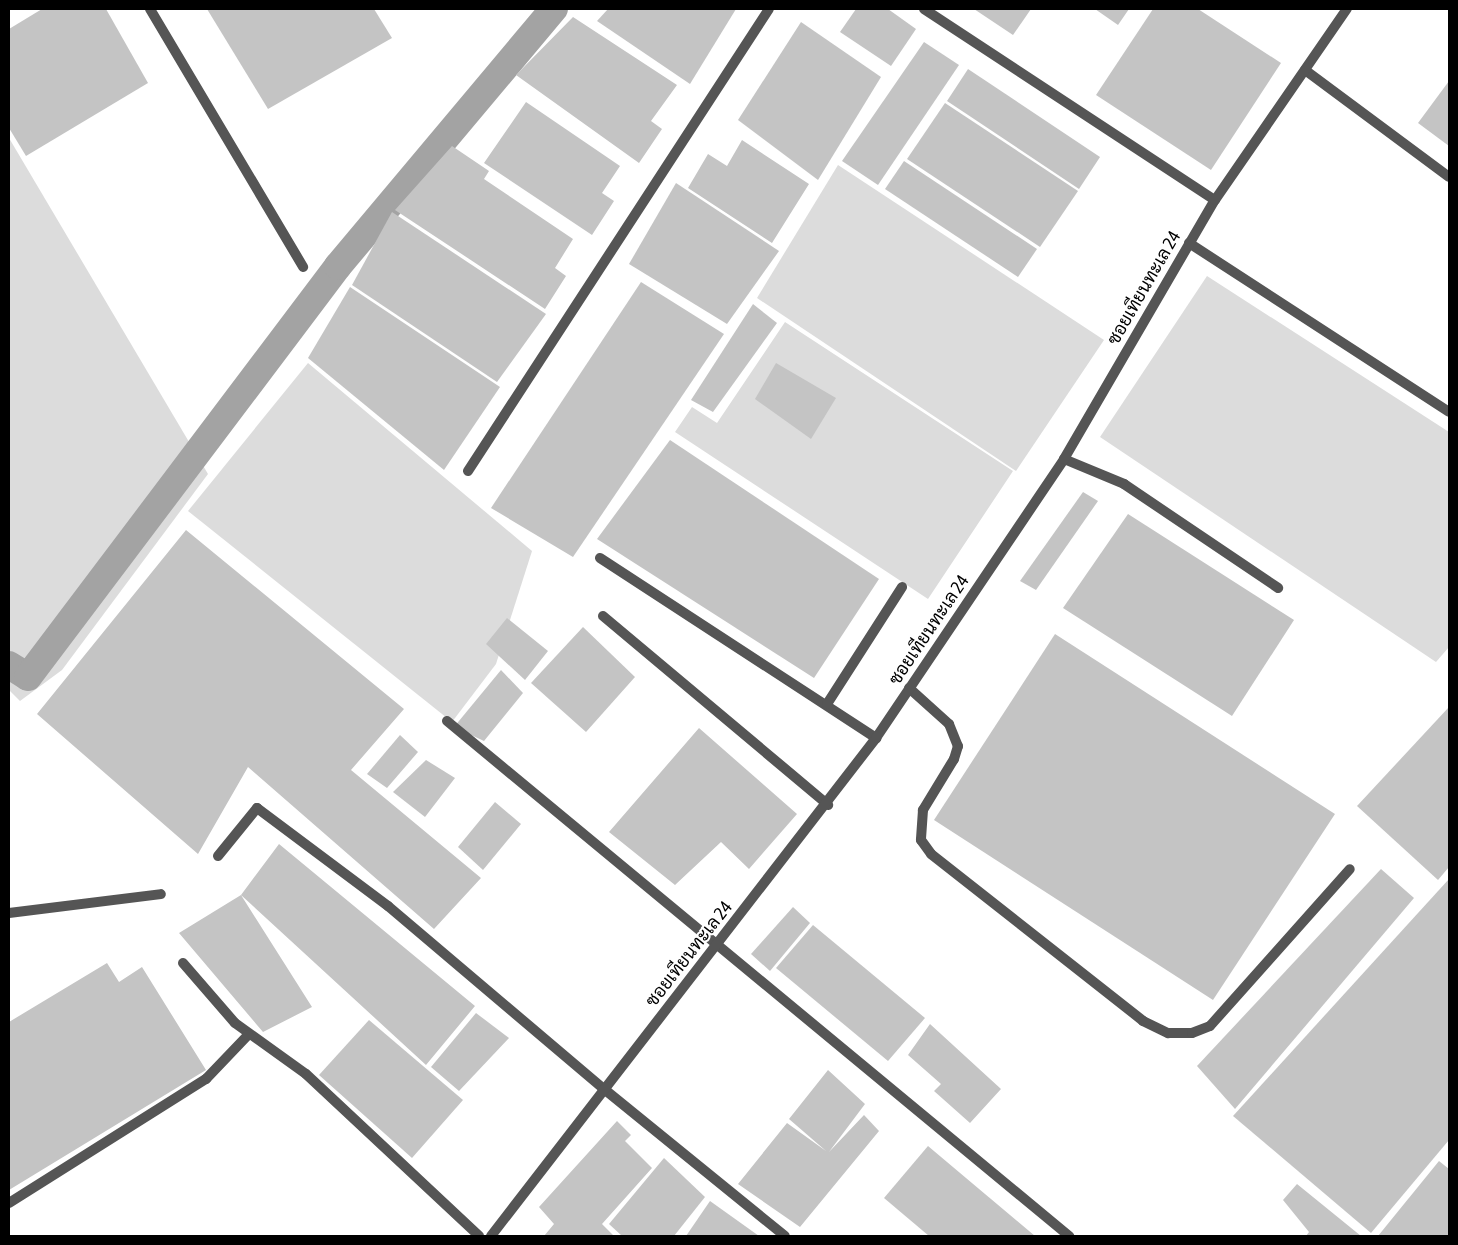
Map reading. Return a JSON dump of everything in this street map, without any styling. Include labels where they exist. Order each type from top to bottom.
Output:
[{"type":"street","points":[[150,9],[303,267]]},
{"type":"street","points":[[468,471],[770,9]]},
{"type":"street","points":[[924,9],[1215,200]]},
{"type":"street","name":"ซอยเทียนทะเล 24","points":[[491,1236],[715,946],[828,805],[876,738],[1064,459],[1215,200],[1347,9]]},
{"type":"street","points":[[1305,70],[1449,177]]},
{"type":"street","points":[[1189,243],[1449,412]]},
{"type":"street","points":[[1064,459],[1124,484],[1278,588]]},
{"type":"street","points":[[600,558],[827,704],[876,738]]},
{"type":"street","points":[[827,704],[902,587]]},
{"type":"street","points":[[603,616],[828,805]]},
{"type":"street","points":[[909,688],[949,724],[958,746],[954,759],[923,810],[921,840],[930,854],[1143,1020],[1168,1033],[1192,1033],[1210,1026],[1350,870]]},
{"type":"street","points":[[447,721],[715,946],[1069,1236]]},
{"type":"street","points":[[218,856],[257,808],[388,906],[604,1089],[785,1236]]},
{"type":"street","points":[[9,912],[161,894]]},
{"type":"street","points":[[183,963],[248,1036],[306,1074],[480,1236]]},
{"type":"street","points":[[9,1203],[206,1079],[248,1036]]},
{"type":"shaded area","points":[[9,138],[208,474],[62,670],[20,701],[9,690]]},
{"type":"shaded area","points":[[838,165],[1104,340],[1016,471],[757,298]]},
{"type":"shaded area","points":[[1207,276],[1449,432],[1449,647],[1436,662],[1100,437]]},
{"type":"shaded area","points":[[785,322],[1013,471],[928,599],[675,432],[692,407],[717,423]]},
{"type":"shaded area","points":[[308,363],[532,551],[496,664],[452,722],[188,511]]},
{"type":"building","points":[[42,9],[106,9],[148,83],[26,156],[9,128],[9,29]]},
{"type":"building","points":[[207,9],[374,9],[392,38],[268,109]]},
{"type":"building","points":[[608,9],[736,9],[690,84],[597,21]]},
{"type":"building","points":[[856,9],[888,9],[916,29],[891,66],[840,32]]},
{"type":"building","points":[[974,9],[1031,9],[1013,35]]},
{"type":"building","points":[[1095,9],[1129,9],[1118,25]]},
{"type":"building","points":[[1153,9],[1198,9],[1281,63],[1211,170],[1096,95]]},
{"type":"building","points":[[573,17],[677,85],[651,121],[662,129],[639,163],[516,75]]},
{"type":"building","points":[[801,22],[881,77],[818,180],[738,120]]},
{"type":"building","points":[[924,42],[959,65],[878,185],[842,161]]},
{"type":"building","points":[[968,69],[1100,157],[1079,189],[947,101]]},
{"type":"building","points":[[1449,81],[1449,146],[1418,123]]},
{"type":"building","points":[[526,102],[620,166],[602,193],[614,201],[592,235],[484,163]]},
{"type":"building","points":[[945,103],[1078,191],[1040,247],[907,159]]},
{"type":"building","points":[[742,140],[809,184],[772,243],[688,188],[708,154],[727,166]]},
{"type":"building","points":[[452,146],[489,171],[484,179],[573,239],[555,268],[566,276],[545,309],[395,210]]},
{"type":"building","points":[[904,161],[1037,249],[1018,277],[885,189]]},
{"type":"building","points":[[676,183],[779,251],[727,324],[629,264]]},
{"type":"building","points":[[392,212],[546,314],[497,382],[352,285]]},
{"type":"building","points":[[641,282],[724,334],[573,557],[491,508]]},
{"type":"building","points":[[350,287],[500,387],[444,470],[308,358]]},
{"type":"building","points":[[753,304],[777,323],[713,412],[691,400]]},
{"type":"building","points":[[776,363],[836,398],[811,439],[755,399]]},
{"type":"building","points":[[670,440],[879,579],[814,678],[597,539]]},
{"type":"building","points":[[1083,492],[1098,501],[1036,590],[1020,581]]},
{"type":"building","points":[[1128,514],[1294,620],[1232,716],[1063,608]]},
{"type":"building","points":[[186,530],[404,709],[351,770],[481,878],[434,929],[248,767],[198,854],[37,714]]},
{"type":"building","points":[[507,618],[548,651],[525,680],[486,644]]},
{"type":"building","points":[[583,627],[635,677],[586,732],[531,683]]},
{"type":"building","points":[[1055,634],[1335,814],[1213,1000],[934,820]]},
{"type":"building","points":[[501,670],[523,693],[484,741],[454,727]]},
{"type":"building","points":[[1449,707],[1449,867],[1438,880],[1357,806]]},
{"type":"building","points":[[699,728],[797,814],[749,869],[721,842],[675,885],[609,832]]},
{"type":"building","points":[[400,735],[418,752],[387,788],[367,774]]},
{"type":"building","points":[[426,760],[455,778],[425,817],[393,792]]},
{"type":"building","points":[[495,802],[521,824],[483,870],[458,847]]},
{"type":"building","points":[[279,844],[475,1006],[426,1065],[241,895]]},
{"type":"building","points":[[1381,869],[1414,898],[1235,1109],[1197,1066]]},
{"type":"building","points":[[1449,879],[1449,1140],[1371,1233],[1233,1116]]},
{"type":"building","points":[[241,895],[312,1007],[263,1032],[179,933]]},
{"type":"building","points":[[793,907],[810,923],[770,971],[751,954]]},
{"type":"building","points":[[813,925],[925,1018],[888,1061],[776,968]]},
{"type":"building","points":[[107,963],[119,982],[142,967],[206,1070],[9,1190],[9,1022]]},
{"type":"building","points":[[476,1013],[509,1038],[459,1091],[431,1067]]},
{"type":"building","points":[[369,1020],[463,1100],[412,1158],[319,1075]]},
{"type":"building","points":[[930,1024],[1001,1089],[970,1123],[934,1091],[941,1084],[908,1055]]},
{"type":"building","points":[[828,1070],[865,1104],[829,1152],[864,1115],[879,1131],[800,1227],[738,1184],[787,1123],[826,1151],[789,1119]]},
{"type":"building","points":[[617,1121],[631,1135],[625,1141],[652,1168],[602,1224],[614,1236],[544,1236],[554,1224],[539,1207]]},
{"type":"building","points":[[928,1146],[1035,1236],[929,1236],[884,1198]]},
{"type":"building","points":[[664,1158],[705,1197],[674,1236],[622,1236],[609,1224]]},
{"type":"building","points":[[1439,1161],[1449,1169],[1449,1236],[1378,1236]]},
{"type":"building","points":[[1297,1184],[1361,1236],[1306,1236],[1309,1232],[1283,1200]]},
{"type":"building","points":[[710,1201],[759,1236],[686,1236]]},
{"type":"waterway","points":[[9,665],[28,677],[338,266],[554,9]]}]
